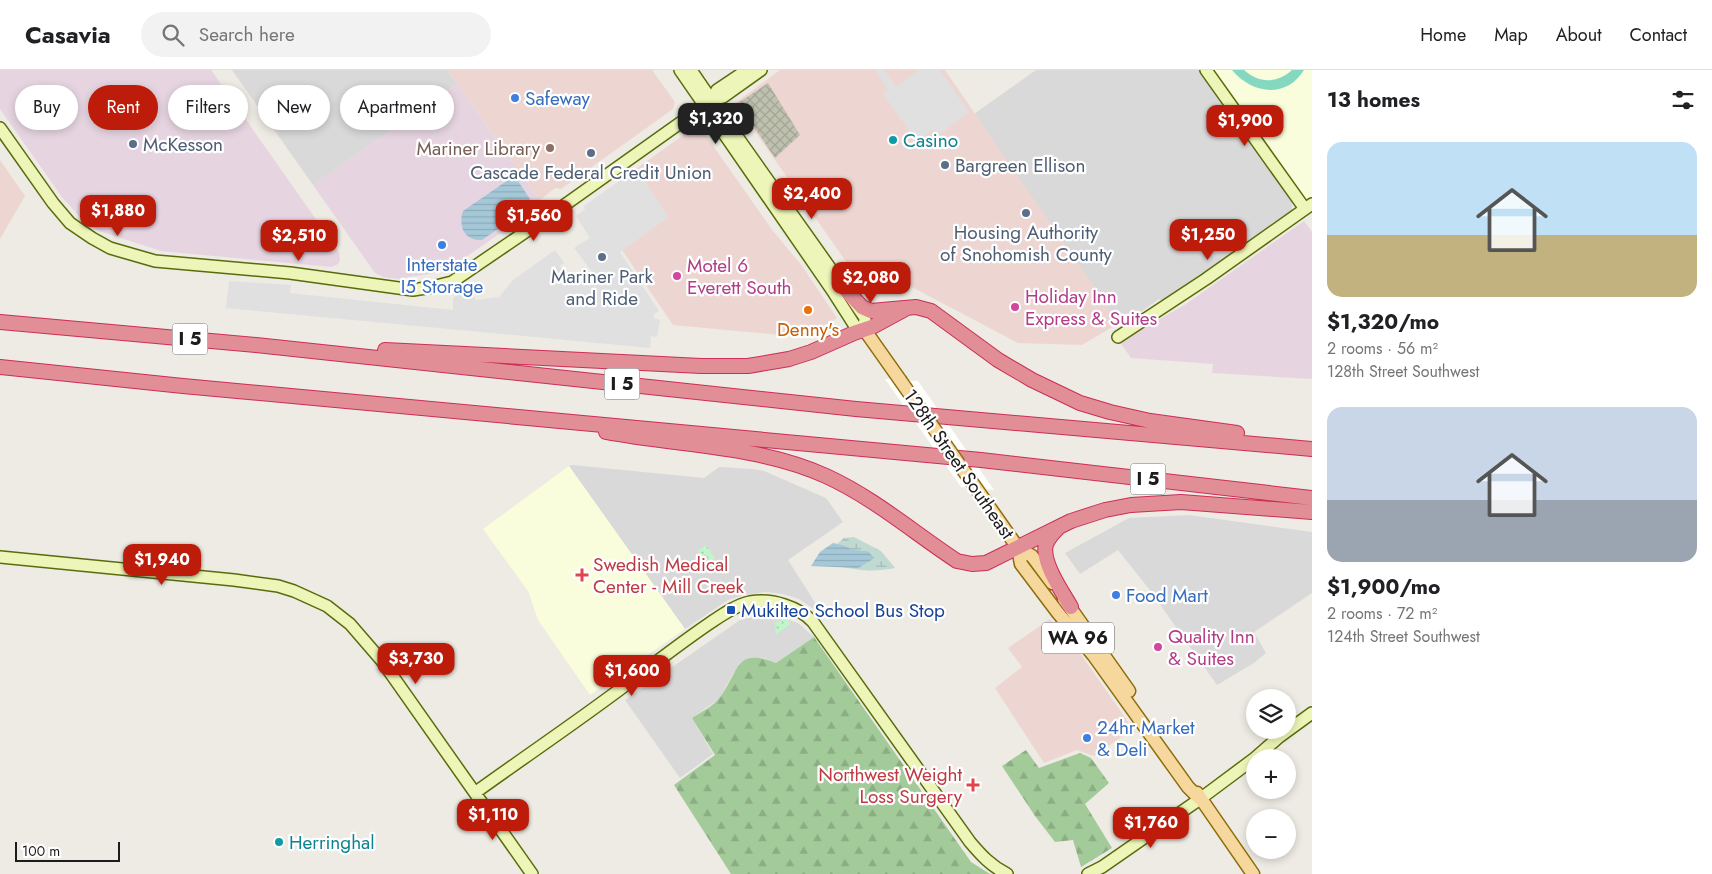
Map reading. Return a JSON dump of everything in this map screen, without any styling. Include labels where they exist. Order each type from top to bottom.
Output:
[{"type":"highway","points":[[845,289],[862,307],[871,311],[916,306],[931,312],[1004,364],[1080,403],[1150,421],[1239,433],[1263,444]]},
{"type":"highway","points":[[256,345],[463,353],[701,366],[748,366],[800,356],[877,324],[907,308]]},
{"type":"highway","name":"I 5","points":[[0,322],[256,345],[875,410],[1312,449]]},
{"type":"highway","name":"I 5","points":[[0,367],[183,386],[983,460],[1312,498]]},
{"type":"highway","points":[[519,416],[627,436],[759,454],[791,463],[861,494],[957,561],[972,564],[986,563],[1061,525],[1116,507],[1165,502],[1312,512]]},
{"type":"highway","points":[[1061,525],[1049,538],[1045,554],[1051,571],[1070,607]]},
{"type":"main road","name":"128th Street Southeast","points":[[864,329],[1018,548],[1032,556],[1070,607],[1131,693],[1200,799],[1253,874]]},
{"type":"main road","name":"128th Street Southeast","points":[[1018,548],[1021,564],[1058,614],[1094,656],[1188,787],[1200,799]]},
{"type":"main road","points":[[1094,656],[1104,661],[1122,687],[1131,693]]},
{"type":"street","points":[[680,70],[708,103],[845,289],[865,318],[864,329],[854,326],[708,103],[692,70]]},
{"type":"street","points":[[708,103],[717,90],[747,70]]},
{"type":"street","points":[[0,128],[53,203],[70,223],[110,248],[155,262],[290,274],[413,290],[452,282],[708,103],[723,97],[761,70]]},
{"type":"street","points":[[1118,337],[1206,279],[1308,206],[1206,70]]},
{"type":"street","points":[[0,557],[278,586],[327,606],[350,624],[382,661],[532,874]]},
{"type":"street","points":[[476,792],[626,685],[682,642],[726,613],[751,602],[772,602],[794,608],[813,622],[970,842],[983,858],[996,869],[1006,874]]},
{"type":"street","points":[[1265,749],[1312,714]]},
{"type":"street","points":[[1088,874],[1102,867],[1246,765]]},
{"type":"shaded area","points":[[0,70],[211,70],[222,85],[168,85],[168,130],[248,130],[248,123],[339,252],[340,260],[338,264],[332,267],[161,251],[99,231],[80,217],[62,197],[0,109]]},
{"type":"shaded area","points":[[232,70],[447,70],[457,84],[454,86],[340,85],[340,130],[391,130],[313,185],[274,130],[330,130],[330,85],[258,85],[258,107],[248,93],[248,85],[243,85]]},
{"type":"shaded area","points":[[447,70],[652,70],[675,102],[673,109],[561,189],[555,188],[540,200]]},
{"type":"shaded area","points":[[780,70],[945,70],[1119,323],[1082,345],[1018,343],[906,284],[870,296],[735,103]]},
{"type":"shaded area","points":[[875,70],[884,70],[896,87],[919,70],[940,70],[969,112],[937,136],[932,130],[917,141],[883,94],[888,90]]},
{"type":"shaded area","points":[[1036,70],[1201,70],[1292,202],[1292,212],[1162,301],[1159,299],[1121,326],[974,114]]},
{"type":"shaded area","points":[[1206,70],[1312,70],[1312,204],[1305,209]]},
{"type":"shaded area","points":[[768,83],[800,135],[775,158],[738,103]]},
{"type":"shaded area","points":[[457,84],[540,200],[539,206],[456,264],[434,273],[398,279],[383,277],[375,273],[313,185],[391,130],[454,130],[454,86]]},
{"type":"shaded area","points":[[693,128],[702,130],[773,231],[802,266],[837,318],[833,321],[802,337],[673,325],[622,250],[668,217],[636,169]]},
{"type":"shaded area","points":[[0,160],[25,196],[0,239]]},
{"type":"shaded area","name":"Mariner Park and Ride","points":[[636,169],[668,217],[620,252],[659,311],[654,314],[654,318],[660,320],[657,337],[651,336],[650,348],[226,308],[229,281],[291,285],[290,293],[453,310],[453,298],[468,288],[476,300],[499,297],[513,280],[555,250],[564,263],[560,266],[563,270],[550,279],[550,282],[575,285],[593,273],[574,248],[590,238],[576,216],[585,209],[584,206]]},
{"type":"shaded area","points":[[508,180],[518,181],[530,199],[528,208],[482,240],[471,238],[464,232],[462,227],[463,211]]},
{"type":"shaded area","points":[[1304,221],[1312,232],[1312,379],[1212,373],[1213,364],[1131,358],[1120,342],[1186,304]]},
{"type":"shaded area","points":[[569,466],[704,478],[719,467],[753,469],[764,471],[826,498],[843,522],[788,560],[821,612],[799,599],[783,594],[765,592],[744,595],[728,600],[685,629]]},
{"type":"shaded area","name":"Swedish Medical Center - Mill Creek","points":[[569,466],[685,629],[590,695],[538,620],[528,591],[483,529]]},
{"type":"shaded area","points":[[1189,515],[1312,532],[1312,593],[1254,632],[1266,653],[1254,663],[1217,685],[1149,589],[1118,550],[1080,574],[1065,553],[1129,518]]},
{"type":"shaded area","points":[[833,543],[867,551],[875,558],[858,568],[811,566],[820,552]]},
{"type":"shaded area","points":[[758,615],[780,617],[798,623],[814,637],[776,663],[764,658],[734,672],[719,699],[692,718],[713,754],[680,778],[625,700],[740,620]]},
{"type":"shaded area","points":[[1050,619],[1082,656],[1133,729],[1094,756],[1077,750],[1044,763],[995,688],[1022,667],[1008,648]]},
{"type":"green space","points":[[1232,70],[1244,70],[1261,79],[1274,80],[1292,70],[1304,70],[1288,86],[1269,90],[1249,84]]},
{"type":"green space","points":[[854,537],[881,551],[895,568],[867,570],[839,566],[858,567],[875,558],[837,544],[844,538]]},
{"type":"green space","points":[[706,545],[715,558],[711,562],[705,554],[701,556],[698,551]]},
{"type":"green space","points":[[784,619],[788,620],[791,624],[776,634],[775,623]]},
{"type":"green space","points":[[814,637],[971,862],[990,874],[731,874],[674,785],[715,755],[692,718],[717,700],[740,664],[746,660],[753,658],[763,659],[776,663]]},
{"type":"green space","points":[[1026,750],[1039,768],[1080,753],[1091,758],[1109,783],[1085,804],[1112,848],[1081,867],[1073,840],[1055,842],[1035,816],[1002,766]]},
{"type":"pier","points":[[885,379],[918,381],[994,490],[961,487]]},
{"type":"place","name":"Safeway","points":[[515,98]]},
{"type":"place","name":"Casino","points":[[893,140]]},
{"type":"place","name":"McKesson","points":[[133,144]]},
{"type":"place","name":"Mariner Library","points":[[550,148]]},
{"type":"place","name":"Cascade Federal Credit Union","points":[[591,153]]},
{"type":"place","name":"Bargreen Ellison","points":[[945,165]]},
{"type":"place","name":"Housing Authority of Snohomish County","points":[[1026,213]]},
{"type":"place","name":"Interstate I5 Storage","points":[[442,245]]},
{"type":"place","name":"Mariner Park and Ride","points":[[602,257]]},
{"type":"place","name":"Motel 6 Everett South","points":[[677,276]]},
{"type":"place","name":"Holiday Inn Express & Suites","points":[[1015,307]]},
{"type":"place","name":"Denny's","points":[[808,310]]},
{"type":"place","name":"Swedish Medical Center - Mill Creek","points":[[582,575]]},
{"type":"place","name":"Food Mart","points":[[1116,595]]},
{"type":"place","name":"Mukilteo School Bus Stop","points":[[731,610]]},
{"type":"place","name":"Quality Inn & Suites","points":[[1158,647]]},
{"type":"place","name":"24hr Market & Deli","points":[[1087,738]]},
{"type":"place","name":"Northwest Weight Loss Surgery","points":[[973,785]]},
{"type":"place","name":"Herringhal","points":[[279,842]]}]
